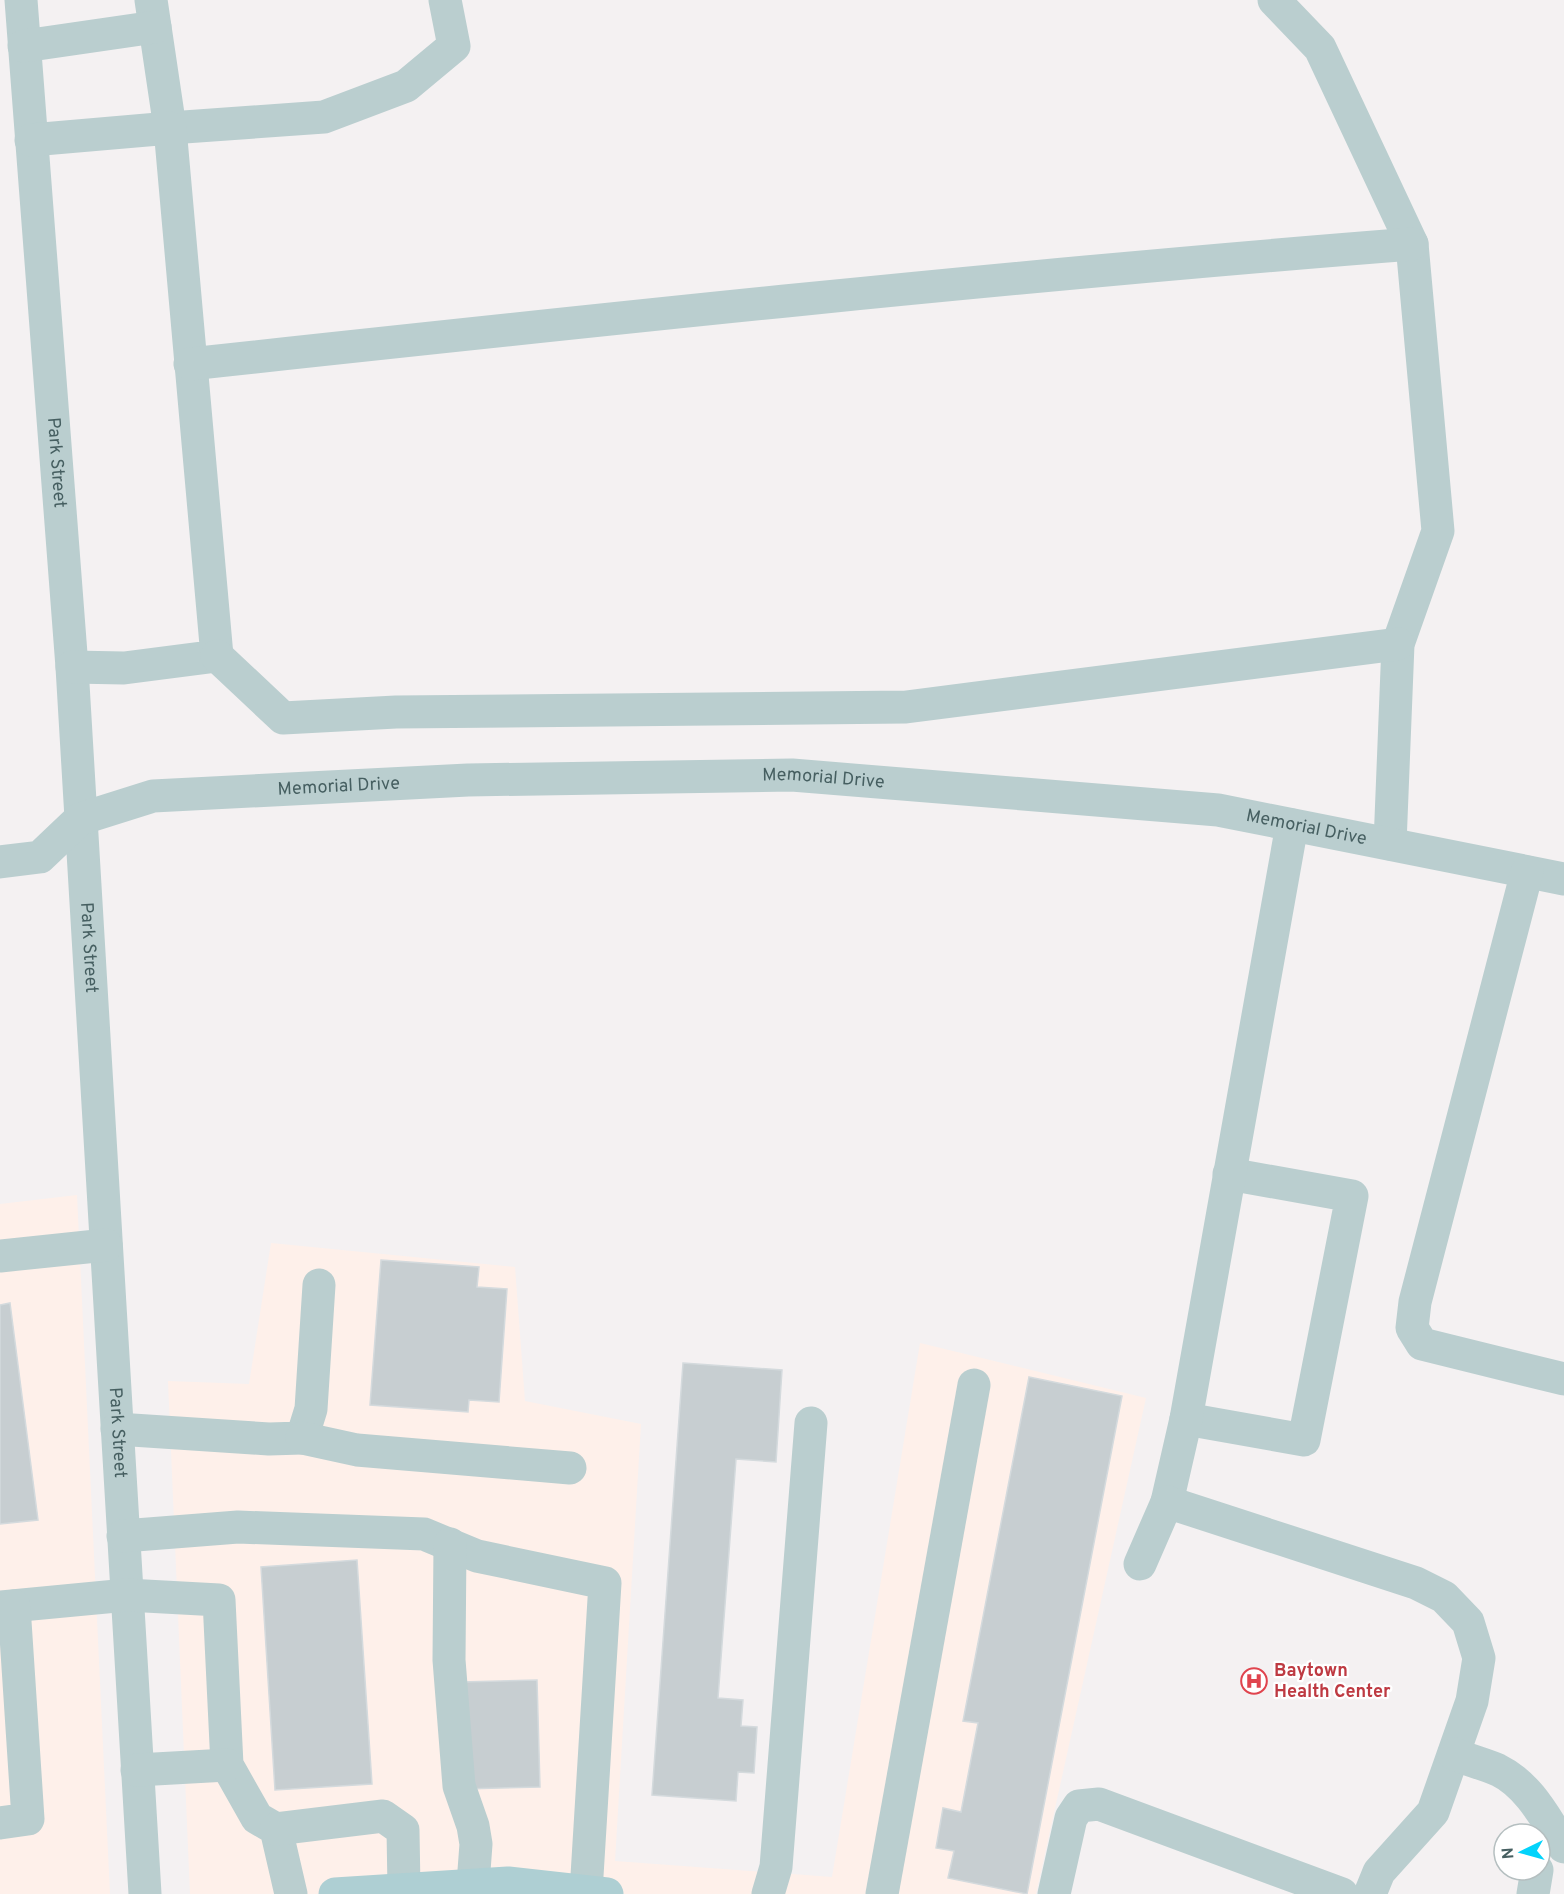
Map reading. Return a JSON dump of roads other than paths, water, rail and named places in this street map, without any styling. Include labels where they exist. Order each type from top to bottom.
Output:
[{"type":"main road","points":[[335,1894],[508,1883],[596,1893]]},
{"type":"street","name":"Park Street","points":[[21,0],[72,667],[145,1894]]},
{"type":"street","points":[[31,140],[324,117],[406,86],[454,46],[445,0]]},
{"type":"street","points":[[1274,0],[1320,48],[1412,244],[1438,531],[1398,644],[1390,844]]},
{"type":"street","points":[[24,46],[153,13],[170,128],[217,656],[283,718],[396,712],[906,707],[1398,644]]},
{"type":"street","points":[[190,364],[713,308],[1168,263],[1412,244]]},
{"type":"street","points":[[72,667],[124,668],[217,656]]},
{"type":"street","name":"Memorial Drive","points":[[80,819],[153,796],[468,780],[792,774],[1218,810],[1564,879]]},
{"type":"street","points":[[0,862],[40,857],[80,819]]},
{"type":"street","points":[[1140,1564],[1167,1502],[1186,1419],[1292,825]]},
{"type":"street","points":[[1527,872],[1415,1302],[1412,1328],[1422,1344],[1564,1379]]},
{"type":"street","points":[[1186,1419],[1304,1440],[1352,1196],[1229,1173]]},
{"type":"street","points":[[0,1256],[106,1245]]},
{"type":"street","points":[[302,1438],[310,1409],[319,1285]]},
{"type":"street","points":[[882,1894],[974,1385]]},
{"type":"street","points":[[768,1894],[776,1867],[811,1423]]},
{"type":"street","points":[[117,1429],[269,1439],[302,1438],[357,1450],[570,1468]]},
{"type":"street","points":[[1167,1502],[1416,1583],[1444,1597],[1468,1622],[1479,1658],[1472,1701],[1454,1754],[1433,1812],[1379,1872],[1370,1894]]},
{"type":"street","points":[[123,1536],[238,1527],[424,1534],[477,1556],[605,1583],[596,1893]]},
{"type":"street","points":[[450,1544],[449,1660],[459,1786],[473,1826],[476,1844],[472,1884]]},
{"type":"street","points":[[0,1823],[28,1819],[11,1713],[7,1606],[127,1595],[219,1600],[227,1765],[257,1818],[276,1828],[383,1816],[403,1830],[405,1889]]},
{"type":"street","points":[[1454,1754],[1515,1780],[1529,1794],[1539,1822]]},
{"type":"street","points":[[137,1770],[227,1765]]},
{"type":"street","points":[[1054,1894],[1071,1818],[1079,1806],[1099,1804],[1342,1894]]},
{"type":"street","points":[[276,1828],[291,1894]]},
{"type":"place","name":"Baytown Health Center","points":[[1254,1681]]}]
